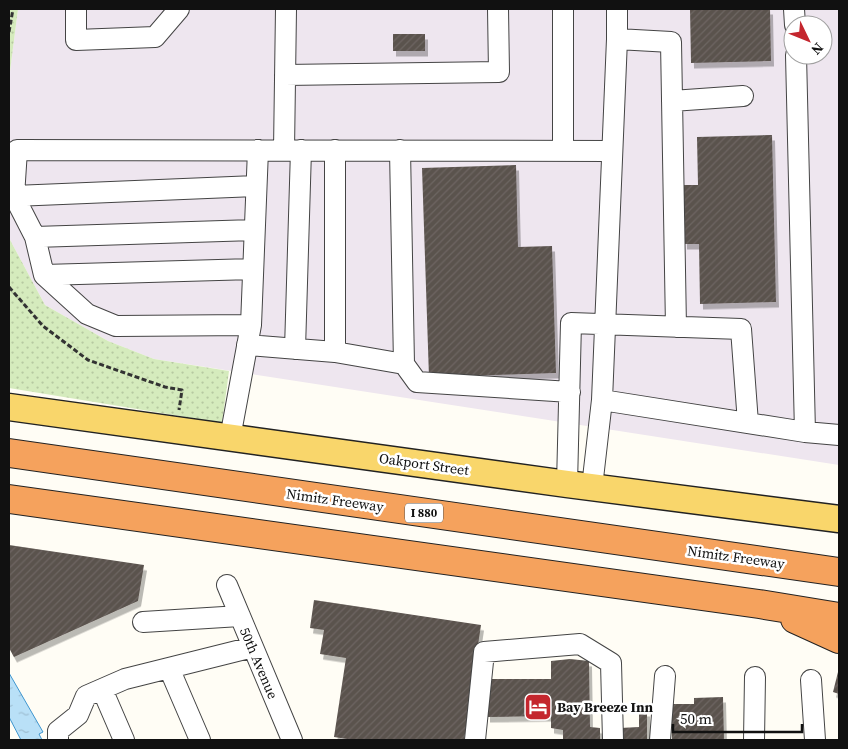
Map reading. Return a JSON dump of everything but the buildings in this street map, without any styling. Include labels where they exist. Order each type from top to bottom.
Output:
[{"type":"highway","name":"Nimitz Freeway","points":[[9,453],[838,572]]},
{"type":"highway","points":[[9,499],[759,604],[839,617]]},
{"type":"highway","points":[[759,604],[839,639]]},
{"type":"main road","name":"Oakport Street","points":[[9,407],[839,519]]},
{"type":"street","points":[[76,9],[76,40],[155,37],[179,9]]},
{"type":"street","points":[[286,9],[285,75],[292,150],[295,349]]},
{"type":"street","points":[[285,75],[499,72],[498,9]]},
{"type":"street","points":[[562,9],[563,150]]},
{"type":"street","points":[[579,485],[602,400],[617,9]]},
{"type":"street","points":[[617,39],[671,42],[676,326]]},
{"type":"street","points":[[796,65],[805,432]]},
{"type":"street","points":[[672,101],[743,96]]},
{"type":"street","points":[[251,325],[116,326],[86,314],[44,274],[35,237],[14,196],[17,150],[612,151]]},
{"type":"street","points":[[230,438],[251,325],[258,150]]},
{"type":"street","points":[[334,352],[335,150]]},
{"type":"street","points":[[400,150],[404,364],[417,382],[570,392]]},
{"type":"street","points":[[14,196],[256,186]]},
{"type":"street","points":[[35,237],[254,230]]},
{"type":"street","points":[[44,274],[253,268]]},
{"type":"street","points":[[579,485],[570,392],[571,323],[741,329],[748,423]]},
{"type":"street","points":[[247,345],[334,352],[404,364]]},
{"type":"street","points":[[602,400],[805,432],[839,435]]},
{"type":"street","name":"50th Avenue","points":[[227,585],[292,740]]},
{"type":"street","points":[[143,622],[240,616]]},
{"type":"street","points":[[476,740],[484,652],[580,644],[611,663],[613,740]]},
{"type":"street","points":[[58,740],[58,731],[78,715],[86,696],[125,679],[253,647]]},
{"type":"street","points":[[169,668],[200,740]]},
{"type":"street","points":[[660,740],[666,676]]},
{"type":"street","points":[[754,740],[755,677]]},
{"type":"street","points":[[811,680],[815,740]]},
{"type":"street","points":[[102,689],[124,740]]},
{"type":"path","points":[[9,32],[13,9]]},
{"type":"path","points":[[9,282],[12,291]]},
{"type":"path","points":[[9,287],[43,326],[88,360],[164,387],[182,390],[176,429]]},
{"type":"shaded area","points":[[18,9],[839,9],[839,465],[154,359],[108,341],[45,305],[9,238],[9,79]]},
{"type":"green space","points":[[9,9],[18,9],[9,79]]},
{"type":"green space","points":[[9,238],[45,305],[108,341],[154,359],[229,371],[222,423],[9,388]]},
{"type":"water","points":[[9,673],[43,732],[39,734],[42,740],[21,740],[9,717]]},
{"type":"place","name":"Bay Breeze Inn","points":[[538,707]]}]
